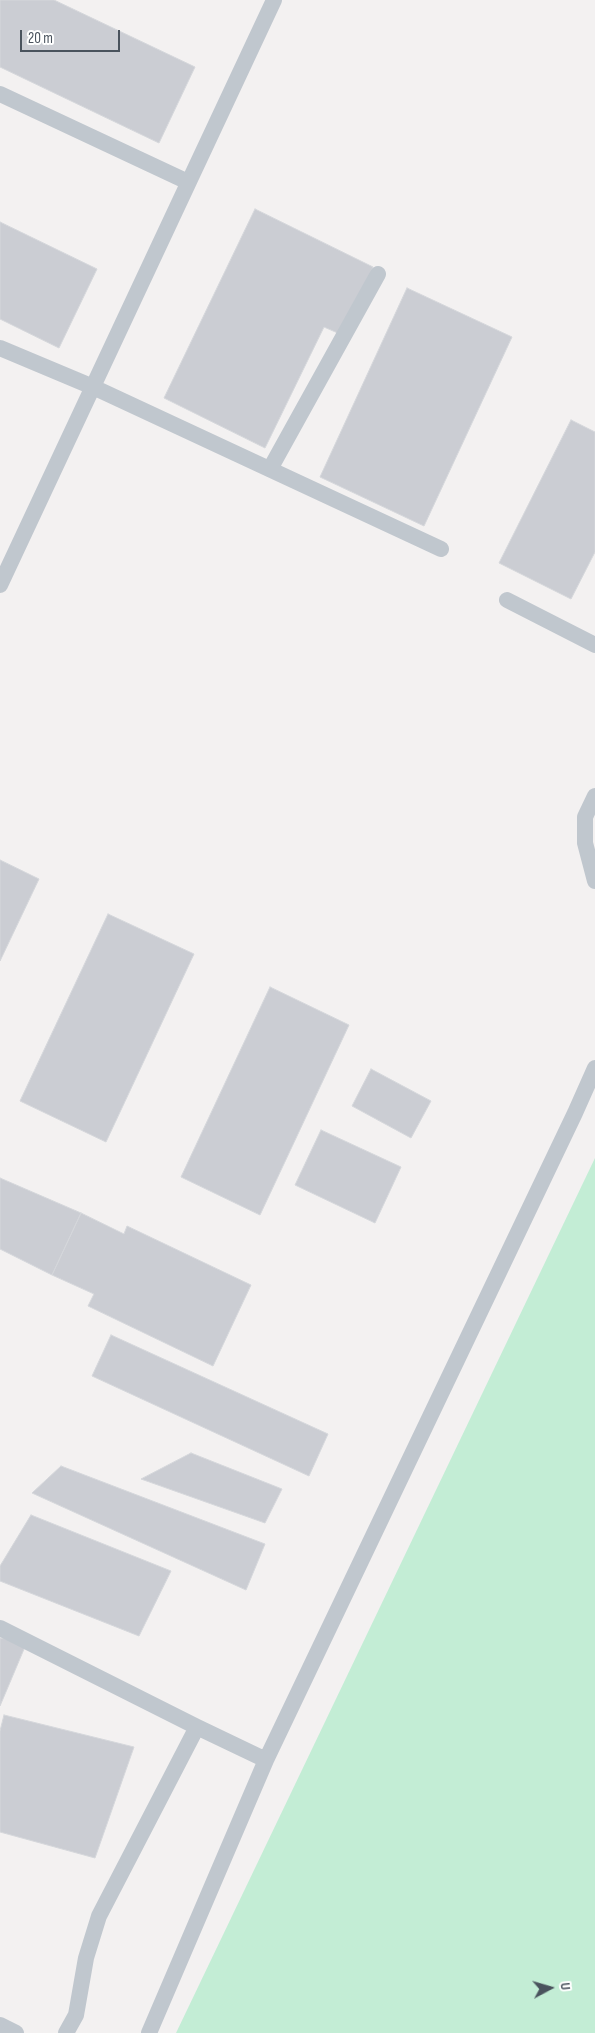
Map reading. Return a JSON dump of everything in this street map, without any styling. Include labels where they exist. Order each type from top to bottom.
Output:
[{"type":"lane","points":[[0,585],[274,0]]},
{"type":"lane","points":[[0,94],[188,182]]},
{"type":"lane","points":[[270,470],[378,274]]},
{"type":"lane","points":[[0,348],[93,388],[441,549]]},
{"type":"lane","points":[[507,600],[595,645]]},
{"type":"lane","points":[[595,796],[585,817],[585,843],[595,881]]},
{"type":"lane","points":[[149,2033],[266,1760],[571,1122],[595,1068]]},
{"type":"lane","points":[[0,1628],[196,1727],[266,1760]]},
{"type":"lane","points":[[66,2033],[76,2015],[86,1958],[99,1916],[196,1727]]},
{"type":"lane","points":[[0,2025],[16,2033]]},
{"type":"green space","points":[[595,1158],[595,2033],[176,2033]]},
{"type":"building","points":[[0,0],[54,0],[195,67],[159,143],[0,67]]},
{"type":"building","points":[[255,209],[373,267],[340,334],[324,327],[265,448],[164,398]]},
{"type":"building","points":[[0,222],[97,269],[59,348],[0,319]]},
{"type":"building","points":[[407,288],[512,337],[424,526],[320,477]]},
{"type":"building","points":[[571,420],[595,432],[595,552],[571,599],[499,563]]},
{"type":"building","points":[[0,860],[39,879],[0,961]]},
{"type":"building","points":[[108,914],[194,954],[106,1142],[20,1101]]},
{"type":"building","points":[[270,987],[349,1025],[260,1215],[181,1177]]},
{"type":"building","points":[[371,1069],[431,1101],[411,1138],[352,1106]]},
{"type":"building","points":[[321,1130],[401,1167],[375,1223],[295,1185]]},
{"type":"building","points":[[0,1178],[81,1213],[52,1275],[0,1249]]},
{"type":"building","points":[[81,1213],[124,1234],[127,1226],[251,1285],[213,1366],[88,1306],[94,1294],[52,1275]]},
{"type":"building","points":[[111,1335],[328,1434],[309,1476],[92,1376]]},
{"type":"building","points":[[191,1453],[282,1489],[265,1523],[141,1479]]},
{"type":"building","points":[[61,1466],[265,1544],[246,1590],[32,1493]]},
{"type":"building","points":[[31,1515],[171,1571],[139,1636],[0,1581],[0,1566]]},
{"type":"building","points":[[0,1638],[27,1642],[0,1706]]},
{"type":"building","points":[[4,1715],[134,1747],[95,1858],[0,1832],[0,1731]]}]
